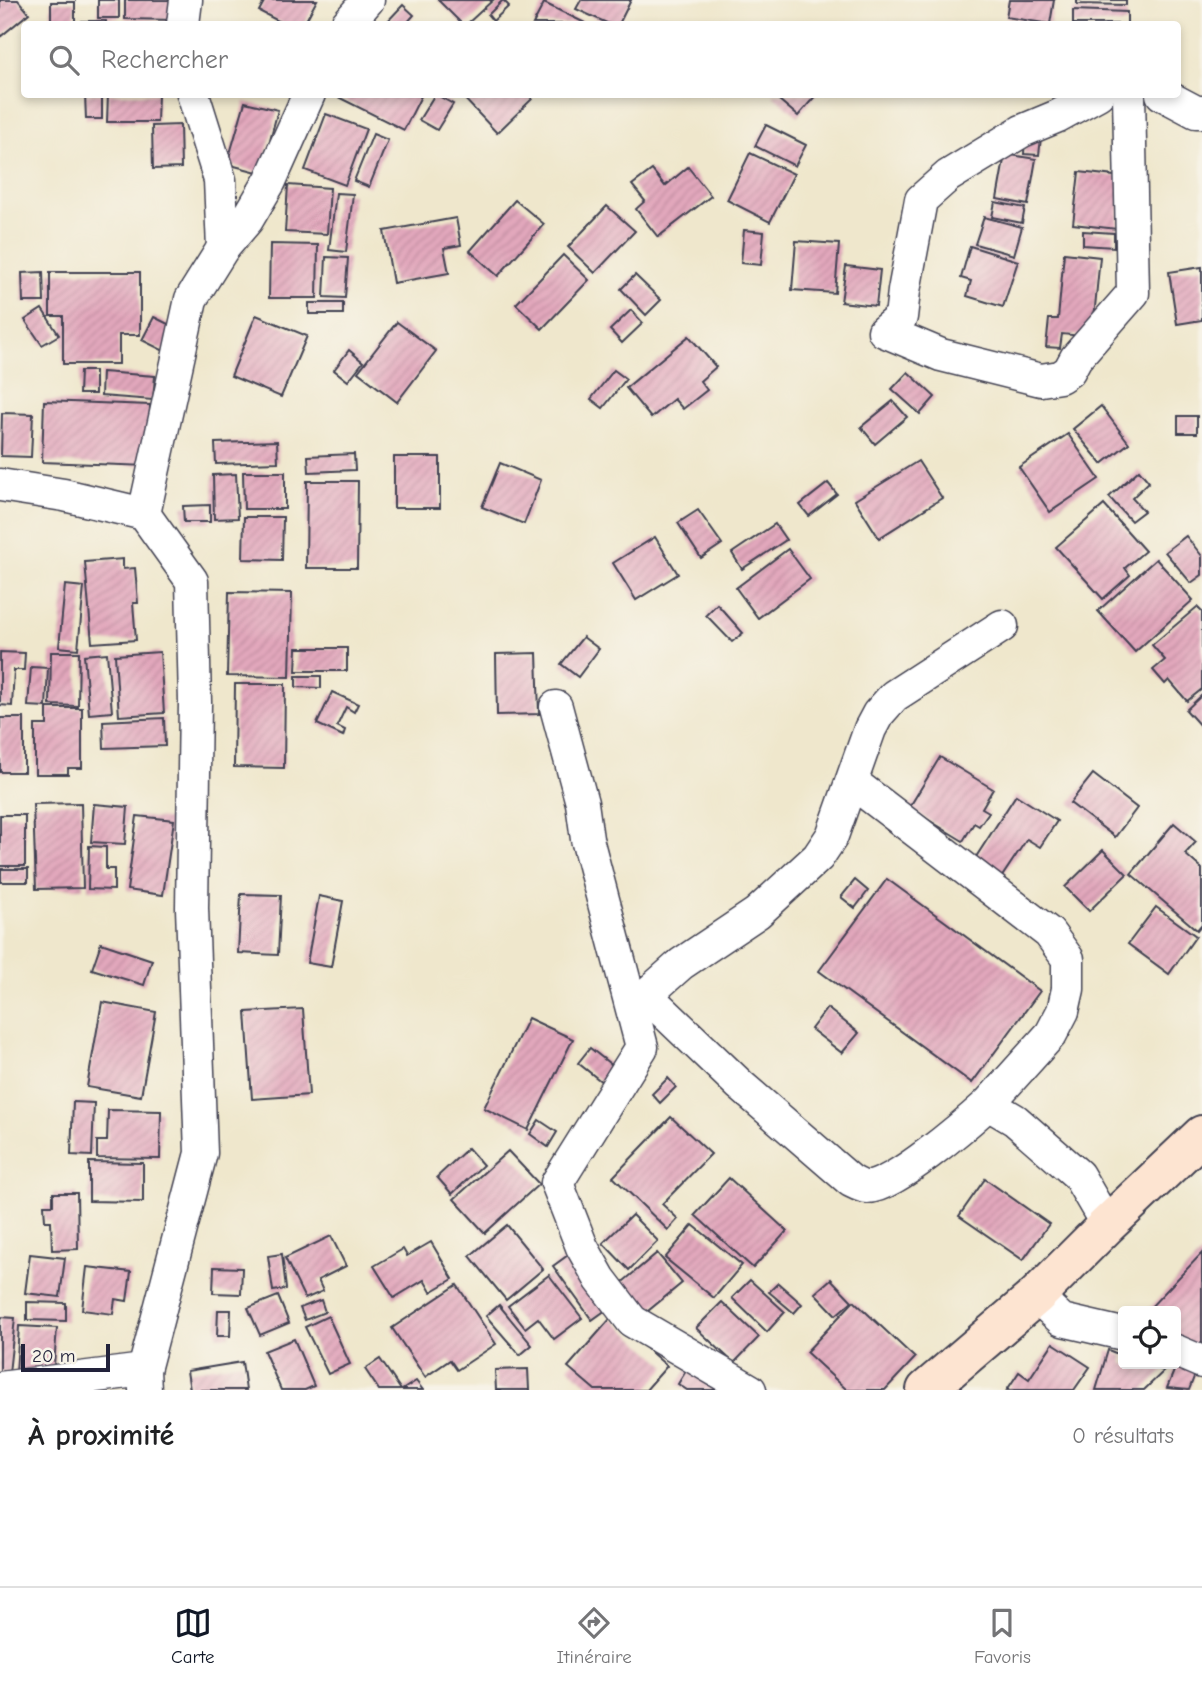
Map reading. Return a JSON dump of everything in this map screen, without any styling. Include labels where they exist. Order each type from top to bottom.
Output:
[{"type":"main road","points":[[926,1390],[1036,1296],[1202,1135]]},
{"type":"street","points":[[183,21],[186,0]]},
{"type":"street","points":[[350,21],[368,0]]},
{"type":"street","points":[[194,98],[220,180],[223,248]]},
{"type":"street","points":[[144,514],[191,299],[270,181],[307,98]]},
{"type":"street","points":[[1091,98],[1022,131],[948,176],[920,200],[901,317],[884,331],[941,355],[1041,380],[1060,377],[1069,371],[1076,358],[1133,293],[1129,98]]},
{"type":"street","points":[[1170,98],[1196,112],[1202,112]]},
{"type":"street","points":[[0,485],[64,495],[144,514],[192,580],[195,702],[192,908],[201,1153],[144,1380],[0,1388]]},
{"type":"street","points":[[750,1390],[632,1321],[600,1279],[582,1247],[557,1183],[642,1047],[646,995],[681,964],[757,913],[818,857],[832,836],[870,729],[878,714],[894,696],[1002,626]]},
{"type":"street","points":[[556,707],[582,803],[587,839],[642,1047]]},
{"type":"street","points":[[646,995],[740,1085],[842,1174],[866,1187],[884,1184],[957,1131],[988,1104],[1051,1034],[1063,1011],[1068,989],[1068,959],[1049,933],[852,782]]},
{"type":"street","points":[[988,1104],[1015,1120],[1078,1175],[1107,1225]]},
{"type":"street","points":[[1036,1296],[1062,1320],[1118,1333]]},
{"type":"street","points":[[1181,1353],[1202,1362]]},
{"type":"building","points":[[0,0],[18,0],[29,13],[0,37]]},
{"type":"building","points":[[98,0],[119,0],[119,18],[98,18]]},
{"type":"building","points":[[125,0],[177,0],[176,20],[125,19]]},
{"type":"building","points":[[265,0],[317,0],[306,21],[278,21],[259,11]]},
{"type":"building","points":[[438,0],[493,0],[470,21],[459,21]]},
{"type":"building","points":[[503,0],[509,6],[493,21],[488,15]]},
{"type":"building","points":[[581,0],[631,0],[620,21],[602,21],[576,9]]},
{"type":"building","points":[[1009,0],[1054,0],[1050,21],[1006,17]]},
{"type":"building","points":[[1077,0],[1126,0],[1126,5],[1077,4]]},
{"type":"building","points":[[51,2],[75,2],[75,21],[51,21]]},
{"type":"building","points":[[544,3],[581,21],[535,21]]},
{"type":"building","points":[[403,5],[414,15],[409,21],[388,21]]},
{"type":"building","points":[[1073,10],[1127,12],[1127,21],[1073,21]]},
{"type":"building","points":[[85,98],[102,98],[102,119],[86,119]]},
{"type":"building","points":[[108,98],[158,98],[157,122],[107,122]]},
{"type":"building","points":[[340,98],[420,98],[404,130]]},
{"type":"building","points":[[433,98],[442,98],[453,104],[437,130],[419,120]]},
{"type":"building","points":[[464,98],[531,98],[532,99],[497,133]]},
{"type":"building","points":[[777,98],[814,98],[798,116]]},
{"type":"building","points":[[245,102],[278,110],[261,173],[227,164]]},
{"type":"building","points":[[326,114],[366,129],[345,185],[305,170]]},
{"type":"building","points":[[180,125],[181,168],[153,169],[152,126]]},
{"type":"building","points":[[766,125],[806,145],[795,166],[755,146]]},
{"type":"building","points":[[373,134],[388,140],[369,187],[354,181]]},
{"type":"building","points":[[1025,137],[1041,138],[1039,155],[1024,154]]},
{"type":"building","points":[[750,153],[794,174],[770,222],[727,200]]},
{"type":"building","points":[[1005,154],[1036,159],[1028,205],[997,199]]},
{"type":"building","points":[[688,167],[711,196],[658,237],[636,209],[645,201],[632,185],[652,170],[665,186]]},
{"type":"building","points":[[1079,172],[1123,177],[1117,229],[1073,224]]},
{"type":"building","points":[[288,185],[330,188],[327,234],[285,232]]},
{"type":"building","points":[[336,193],[353,194],[346,252],[329,250]]},
{"type":"building","points":[[515,200],[544,224],[498,276],[470,251]]},
{"type":"building","points":[[995,202],[1025,208],[1022,223],[992,217]]},
{"type":"building","points":[[607,206],[635,231],[595,273],[568,247]]},
{"type":"building","points":[[984,217],[1022,227],[1014,255],[975,244]]},
{"type":"building","points":[[456,218],[461,245],[444,248],[449,273],[393,283],[384,231]]},
{"type":"building","points":[[744,230],[764,232],[761,265],[741,263]]},
{"type":"building","points":[[1083,231],[1114,233],[1114,247],[1083,245]]},
{"type":"building","points":[[796,241],[839,244],[835,293],[792,290]]},
{"type":"building","points":[[270,244],[318,245],[317,298],[269,298]]},
{"type":"building","points":[[970,246],[1018,261],[1003,307],[967,296],[971,281],[961,278]]},
{"type":"building","points":[[1064,253],[1100,257],[1092,337],[1062,334],[1060,348],[1046,347],[1049,319],[1058,319]]},
{"type":"building","points":[[563,255],[589,280],[542,329],[516,304]]},
{"type":"building","points":[[326,257],[348,258],[345,298],[324,297]]},
{"type":"building","points":[[846,266],[880,270],[876,306],[841,302]]},
{"type":"building","points":[[1202,267],[1202,320],[1177,324],[1169,272]]},
{"type":"building","points":[[43,272],[44,302],[23,302],[22,273]]},
{"type":"building","points":[[50,272],[140,272],[140,335],[119,335],[119,364],[63,364],[63,316],[50,316]]},
{"type":"building","points":[[635,275],[661,300],[646,315],[621,289]]},
{"type":"building","points":[[309,303],[343,303],[343,314],[309,314]]},
{"type":"building","points":[[42,309],[59,335],[42,345],[25,320]]},
{"type":"building","points":[[631,310],[643,323],[622,343],[610,330]]},
{"type":"building","points":[[256,315],[307,336],[281,397],[231,376]]},
{"type":"building","points":[[154,317],[176,328],[164,351],[142,340]]},
{"type":"building","points":[[397,322],[436,351],[397,402],[358,372]]},
{"type":"building","points":[[689,336],[716,367],[700,381],[707,390],[683,409],[674,399],[651,418],[626,388]]},
{"type":"building","points":[[349,350],[363,362],[348,381],[334,370]]},
{"type":"building","points":[[614,370],[626,379],[603,408],[591,399]]},
{"type":"building","points":[[80,371],[95,371],[95,394],[79,394]]},
{"type":"building","points":[[102,372],[155,376],[153,400],[101,396]]},
{"type":"building","points":[[908,372],[935,397],[920,414],[892,389]]},
{"type":"building","points":[[44,401],[150,405],[148,466],[42,462]]},
{"type":"building","points":[[893,401],[907,417],[875,444],[861,427]]},
{"type":"building","points":[[1101,406],[1129,443],[1102,464],[1073,429]]},
{"type":"building","points":[[2,413],[33,414],[31,457],[1,456]]},
{"type":"building","points":[[1178,416],[1197,416],[1197,433],[1178,433]]},
{"type":"building","points":[[1068,434],[1099,479],[1050,512],[1019,467]]},
{"type":"building","points":[[277,441],[278,462],[216,464],[215,443]]},
{"type":"building","points":[[354,454],[355,470],[309,472],[308,456]]},
{"type":"building","points":[[394,457],[440,457],[440,508],[394,508]]},
{"type":"building","points":[[918,461],[942,498],[879,538],[855,500]]},
{"type":"building","points":[[500,463],[541,480],[524,524],[482,507]]},
{"type":"building","points":[[1139,470],[1149,482],[1132,498],[1144,511],[1131,521],[1109,497]]},
{"type":"building","points":[[243,472],[285,472],[285,509],[244,509]]},
{"type":"building","points":[[236,474],[238,518],[214,519],[213,475]]},
{"type":"building","points":[[307,481],[358,481],[357,568],[306,568]]},
{"type":"building","points":[[828,483],[837,494],[809,516],[800,505]]},
{"type":"building","points":[[210,505],[210,522],[184,522],[183,506]]},
{"type":"building","points":[[1104,505],[1145,551],[1125,568],[1130,575],[1103,599],[1056,547]]},
{"type":"building","points":[[698,510],[722,544],[701,558],[678,523]]},
{"type":"building","points":[[244,517],[283,517],[282,560],[243,559]]},
{"type":"building","points":[[775,524],[786,540],[742,569],[732,553]]},
{"type":"building","points":[[1186,536],[1202,556],[1202,575],[1191,583],[1165,552]]},
{"type":"building","points":[[655,537],[678,574],[636,600],[613,563]]},
{"type":"building","points":[[788,549],[810,579],[758,618],[736,588]]},
{"type":"building","points":[[123,559],[123,569],[135,568],[138,603],[133,603],[136,640],[92,643],[85,562]]},
{"type":"building","points":[[1156,559],[1193,600],[1135,652],[1098,611]]},
{"type":"building","points":[[65,585],[84,587],[78,649],[59,647]]},
{"type":"building","points":[[229,592],[292,593],[290,677],[227,676]]},
{"type":"building","points":[[717,604],[743,633],[732,642],[706,615]]},
{"type":"building","points":[[1197,607],[1202,612],[1202,689],[1187,701],[1169,680],[1165,684],[1153,670],[1165,660],[1152,645]]},
{"type":"building","points":[[583,637],[599,649],[578,677],[561,664]]},
{"type":"building","points":[[297,648],[347,648],[347,671],[296,671]]},
{"type":"building","points":[[0,652],[25,653],[24,670],[14,670],[12,706],[0,705]]},
{"type":"building","points":[[51,652],[79,652],[78,706],[50,705]]},
{"type":"building","points":[[160,652],[164,713],[119,716],[115,655]]},
{"type":"building","points":[[107,653],[112,712],[89,714],[84,655]]},
{"type":"building","points":[[537,653],[539,714],[497,715],[496,654]]},
{"type":"building","points":[[31,667],[48,668],[46,707],[28,706]]},
{"type":"building","points":[[296,676],[321,676],[321,688],[296,687]]},
{"type":"building","points":[[235,684],[285,684],[284,768],[234,767]]},
{"type":"building","points":[[332,692],[358,704],[354,712],[346,707],[337,726],[345,730],[343,736],[317,724]]},
{"type":"building","points":[[1202,695],[1202,728],[1186,710]]},
{"type":"building","points":[[47,708],[82,708],[82,768],[68,768],[68,774],[35,774],[35,725],[47,725]]},
{"type":"building","points":[[0,718],[24,718],[24,772],[0,772]]},
{"type":"building","points":[[164,718],[165,746],[104,748],[103,721]]},
{"type":"building","points":[[940,757],[993,789],[982,808],[989,812],[979,826],[974,823],[963,841],[909,808]]},
{"type":"building","points":[[1093,774],[1137,808],[1115,837],[1070,803]]},
{"type":"building","points":[[1016,795],[1057,821],[1040,847],[1027,839],[1001,878],[974,860]]},
{"type":"building","points":[[81,803],[83,888],[36,889],[33,804]]},
{"type":"building","points":[[94,804],[128,807],[125,844],[91,842]]},
{"type":"building","points":[[0,815],[25,815],[25,866],[0,866]]},
{"type":"building","points":[[137,816],[174,820],[163,895],[127,890]]},
{"type":"building","points":[[1174,823],[1196,842],[1185,854],[1202,869],[1202,924],[1197,930],[1131,874]]},
{"type":"building","points":[[89,846],[106,847],[106,869],[114,869],[114,890],[88,889]]},
{"type":"building","points":[[1103,850],[1127,874],[1089,911],[1065,887]]},
{"type":"building","points":[[1,869],[28,869],[28,882],[1,882]]},
{"type":"building","points":[[887,879],[1040,991],[972,1083],[819,971]]},
{"type":"building","points":[[855,880],[868,891],[855,908],[841,897]]},
{"type":"building","points":[[241,894],[281,895],[278,955],[238,953]]},
{"type":"building","points":[[319,896],[343,901],[331,967],[307,963]]},
{"type":"building","points":[[1156,907],[1196,936],[1169,974],[1128,944]]},
{"type":"building","points":[[101,943],[152,960],[144,985],[92,969]]},
{"type":"building","points":[[102,1002],[156,1012],[141,1096],[87,1087]]},
{"type":"building","points":[[827,1008],[859,1033],[842,1053],[811,1029]]},
{"type":"building","points":[[303,1009],[309,1095],[252,1099],[246,1012]]},
{"type":"building","points":[[528,1018],[573,1039],[528,1130],[484,1108]]},
{"type":"building","points":[[590,1048],[614,1067],[602,1082],[578,1063]]},
{"type":"building","points":[[668,1078],[676,1087],[660,1103],[652,1094]]},
{"type":"building","points":[[73,1102],[94,1103],[92,1156],[71,1155]]},
{"type":"building","points":[[108,1110],[161,1111],[160,1159],[97,1158],[97,1141],[107,1141]]},
{"type":"building","points":[[671,1117],[711,1154],[662,1204],[678,1219],[668,1230],[613,1177]]},
{"type":"building","points":[[539,1120],[557,1132],[548,1147],[530,1134]]},
{"type":"building","points":[[468,1148],[483,1165],[452,1194],[437,1177]]},
{"type":"building","points":[[508,1151],[539,1184],[485,1233],[454,1199]]},
{"type":"building","points":[[89,1162],[143,1163],[143,1202],[89,1201]]},
{"type":"building","points":[[729,1178],[787,1231],[753,1268],[695,1215]]},
{"type":"building","points":[[985,1179],[1049,1224],[1023,1260],[959,1216]]},
{"type":"building","points":[[53,1193],[77,1193],[78,1249],[52,1250],[51,1221],[45,1221],[44,1205],[53,1205]]},
{"type":"building","points":[[632,1215],[658,1241],[629,1270],[603,1243]]},
{"type":"building","points":[[507,1225],[543,1269],[506,1300],[470,1256]]},
{"type":"building","points":[[693,1225],[742,1265],[714,1298],[665,1258]]},
{"type":"building","points":[[331,1236],[346,1266],[318,1280],[323,1291],[305,1299],[285,1258]]},
{"type":"building","points":[[431,1242],[453,1279],[431,1292],[424,1280],[394,1298],[374,1266],[403,1249],[407,1256]]},
{"type":"building","points":[[571,1253],[610,1307],[592,1320],[553,1266]]},
{"type":"building","points":[[657,1253],[682,1283],[643,1315],[618,1286]]},
{"type":"building","points":[[1202,1253],[1202,1344],[1198,1348],[1181,1340],[1181,1306],[1152,1306]]},
{"type":"building","points":[[30,1254],[65,1258],[60,1297],[25,1293]]},
{"type":"building","points":[[282,1254],[286,1289],[273,1291],[268,1256]]},
{"type":"building","points":[[87,1267],[131,1272],[127,1301],[115,1299],[113,1314],[82,1310]]},
{"type":"building","points":[[214,1267],[242,1268],[241,1294],[213,1293]]},
{"type":"building","points":[[549,1275],[582,1318],[554,1339],[538,1318],[525,1328],[508,1306]]},
{"type":"building","points":[[831,1279],[852,1301],[836,1315],[815,1293]]},
{"type":"building","points":[[750,1280],[785,1312],[767,1332],[732,1298]]},
{"type":"building","points":[[778,1283],[802,1304],[794,1313],[769,1292]]},
{"type":"building","points":[[457,1285],[496,1344],[457,1370],[450,1360],[425,1377],[392,1328]]},
{"type":"building","points":[[278,1296],[289,1323],[260,1335],[248,1308]]},
{"type":"building","points":[[321,1300],[325,1312],[305,1320],[300,1308]]},
{"type":"building","points":[[854,1301],[915,1358],[885,1390],[847,1390],[806,1352]]},
{"type":"building","points":[[27,1302],[66,1303],[66,1321],[27,1320]]},
{"type":"building","points":[[722,1302],[759,1337],[734,1363],[696,1328]]},
{"type":"building","points":[[499,1305],[532,1345],[520,1355],[486,1316]]},
{"type":"building","points":[[218,1310],[231,1310],[230,1336],[217,1336]]},
{"type":"building","points":[[328,1316],[350,1364],[328,1374],[305,1327]]},
{"type":"building","points":[[0,1317],[15,1318],[9,1373],[0,1372]]},
{"type":"building","points":[[611,1318],[667,1366],[646,1390],[595,1390],[568,1367]]},
{"type":"building","points":[[19,1326],[57,1328],[53,1377],[16,1374]]},
{"type":"building","points":[[294,1339],[314,1386],[305,1390],[281,1390],[264,1351]]},
{"type":"building","points":[[1053,1343],[1090,1367],[1074,1390],[1007,1390],[1019,1372],[1029,1379]]},
{"type":"building","points":[[1108,1350],[1118,1354],[1118,1369],[1164,1371],[1144,1390],[1096,1390]]},
{"type":"building","points":[[380,1359],[401,1390],[379,1390],[365,1369]]},
{"type":"building","points":[[692,1361],[734,1390],[687,1390],[678,1384]]},
{"type":"building","points":[[242,1362],[246,1390],[190,1390],[187,1371]]},
{"type":"building","points":[[1181,1362],[1197,1369],[1189,1390],[1167,1388],[1175,1369],[1181,1369]]},
{"type":"building","points":[[528,1369],[529,1390],[496,1390],[495,1370]]},
{"type":"building","points":[[416,1381],[423,1390],[402,1390]]}]
